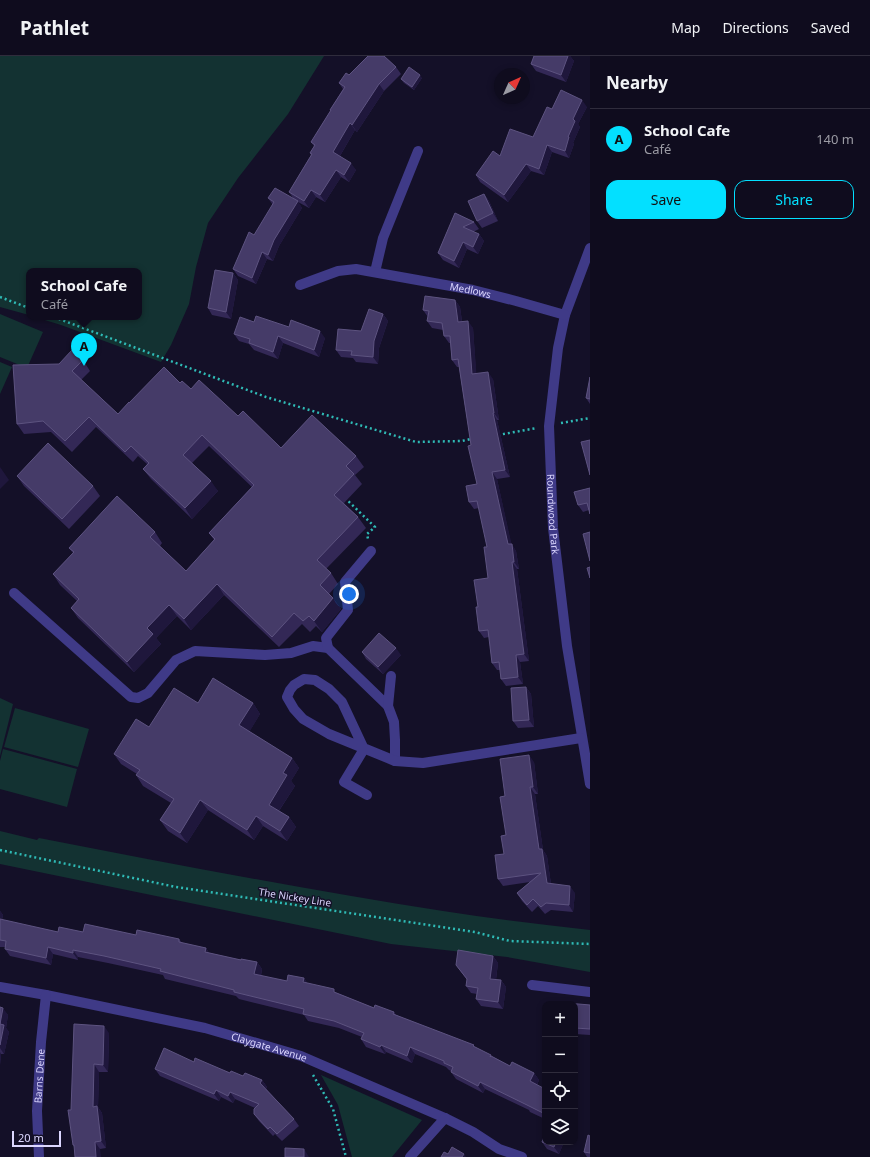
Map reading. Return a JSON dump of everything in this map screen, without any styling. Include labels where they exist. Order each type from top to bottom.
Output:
[{"type":"street","points":[[375,272],[383,238],[418,151]]},
{"type":"street","name":"Roundwood Park","points":[[590,248],[566,315],[558,348],[549,426],[553,528],[567,646],[590,784]]},
{"type":"street","name":"Medlows","points":[[300,285],[338,271],[356,269],[473,290],[566,315]]},
{"type":"street","points":[[371,551],[345,582],[348,610],[326,638],[328,648],[388,706],[394,722],[394,761]]},
{"type":"street","points":[[14,593],[131,698],[138,698],[148,693],[176,660],[194,651],[265,655],[291,653],[313,646],[328,648]]},
{"type":"street","points":[[388,706],[391,676]]},
{"type":"street","points":[[364,749],[342,702],[329,689],[315,680],[304,679],[294,685],[287,697],[294,709],[303,719],[329,734],[364,749],[394,761],[423,763],[582,738]]},
{"type":"street","points":[[364,749],[344,782],[367,796]]},
{"type":"street","points":[[532,985],[590,992]]},
{"type":"street","name":"Claygate Avenue","points":[[0,987],[205,1028],[301,1056],[445,1118],[473,1132],[500,1149],[522,1157]]},
{"type":"street","name":"Barns Dene","points":[[39,1157],[37,1111],[41,1042],[46,995]]},
{"type":"street","points":[[410,1157],[445,1118]]},
{"type":"path","points":[[0,297],[26,307]]},
{"type":"path","points":[[62,320],[266,397],[416,442],[462,441],[476,438]]},
{"type":"path","points":[[491,436],[590,418]]},
{"type":"path","points":[[341,494],[375,527],[367,534],[371,551]]},
{"type":"path","name":"The Nickey Line","points":[[0,850],[176,887],[475,932],[510,941],[590,944]]},
{"type":"path","points":[[301,1056],[333,1109],[346,1157]]},
{"type":"green space","points":[[0,56],[324,56],[288,114],[238,178],[208,223],[196,267],[189,304],[171,345],[161,362],[45,320],[142,320],[142,268],[26,268],[26,314],[0,307]]},
{"type":"green space","points":[[0,314],[43,332],[27,368],[0,357]]},
{"type":"green space","points":[[0,362],[12,367],[0,394]]},
{"type":"green space","points":[[0,698],[13,704],[0,756]]},
{"type":"green space","points":[[15,708],[89,729],[78,767],[4,747]]},
{"type":"green space","points":[[3,749],[77,769],[67,807],[0,789],[0,761]]},
{"type":"green space","points":[[0,831],[37,840],[39,838],[392,903],[590,930],[590,972],[507,957],[391,944],[0,864]]},
{"type":"green space","points":[[321,1075],[422,1120],[392,1157],[352,1157],[338,1105]]},
{"type":"building","points":[[368,56],[384,56],[396,67],[379,84],[352,125],[350,123],[333,152],[351,163],[344,175],[336,170],[320,195],[311,190],[304,201],[289,192],[312,154],[310,153],[315,145],[311,142],[345,87],[339,83],[346,73],[349,75]]},
{"type":"building","points":[[534,56],[568,56],[561,75],[531,64]]},
{"type":"building","points":[[409,67],[420,75],[412,87],[401,79]]},
{"type":"building","points":[[561,90],[582,100],[573,119],[575,121],[568,137],[565,151],[547,145],[539,169],[526,164],[504,195],[476,175],[493,151],[500,156],[510,129],[533,137],[547,107],[552,109]]},
{"type":"building","points":[[275,188],[298,201],[274,240],[268,255],[262,252],[252,278],[233,269],[249,232],[254,235],[274,202],[268,198]]},
{"type":"building","points":[[484,194],[493,213],[477,221],[468,201]]},
{"type":"building","points":[[455,213],[474,222],[463,227],[479,234],[473,247],[463,242],[454,261],[438,253]]},
{"type":"building","points":[[215,270],[233,273],[226,312],[208,308]]},
{"type":"building","points":[[425,296],[455,300],[458,322],[468,321],[472,374],[488,372],[493,413],[505,470],[492,472],[508,544],[512,544],[514,562],[512,562],[524,654],[516,655],[518,677],[501,679],[499,662],[492,663],[488,630],[479,631],[476,607],[478,607],[474,580],[488,578],[484,547],[487,547],[477,501],[469,502],[466,486],[477,484],[468,446],[471,445],[458,359],[452,360],[450,336],[444,336],[442,323],[427,321],[429,311],[423,310]]},
{"type":"building","points":[[369,309],[383,314],[374,341],[373,357],[351,355],[352,351],[336,350],[338,329],[361,331]]},
{"type":"building","points":[[256,316],[289,327],[291,320],[320,331],[314,350],[278,336],[273,352],[249,343],[250,339],[234,334],[240,317],[254,322]]},
{"type":"building","points":[[72,350],[83,360],[72,371],[118,414],[164,367],[180,383],[182,381],[191,389],[199,380],[238,416],[243,411],[281,448],[312,415],[356,456],[346,466],[354,474],[334,495],[358,517],[317,560],[331,573],[320,585],[333,598],[314,621],[309,616],[303,621],[294,613],[272,637],[217,584],[184,619],[169,605],[147,628],[153,634],[127,662],[71,608],[79,599],[53,574],[74,552],[69,548],[117,496],[155,532],[150,537],[186,571],[215,539],[209,533],[254,485],[202,435],[183,455],[211,481],[185,508],[143,469],[149,463],[131,446],[125,452],[89,417],[65,441],[43,421],[17,424],[13,365],[59,364]]},
{"type":"building","points":[[590,377],[590,399],[586,398]]},
{"type":"building","points":[[590,440],[590,475],[581,442]]},
{"type":"building","points":[[48,443],[93,486],[62,519],[17,476]]},
{"type":"building","points":[[590,488],[590,514],[587,503],[578,505],[574,492]]},
{"type":"building","points":[[590,532],[590,561],[583,534]]},
{"type":"building","points":[[590,567],[590,578],[587,568]]},
{"type":"building","points":[[379,633],[396,648],[378,667],[362,652]]},
{"type":"building","points":[[213,678],[253,703],[239,725],[292,758],[283,773],[287,775],[269,805],[289,817],[280,831],[256,816],[247,830],[200,800],[180,833],[160,820],[174,799],[136,775],[140,770],[114,754],[136,719],[149,727],[174,688],[198,703]]},
{"type":"building","points":[[526,687],[529,720],[513,721],[511,688]]},
{"type":"building","points":[[529,755],[533,787],[530,787],[539,849],[542,849],[547,883],[570,886],[569,905],[546,903],[541,907],[533,899],[527,905],[517,893],[541,873],[498,879],[495,855],[504,854],[501,836],[506,835],[500,797],[505,796],[500,759]]},
{"type":"building","points":[[0,919],[58,932],[59,927],[83,932],[85,924],[136,935],[137,930],[179,939],[179,942],[206,948],[205,952],[257,962],[254,974],[287,981],[288,975],[304,978],[303,982],[334,989],[334,992],[374,1008],[375,1005],[394,1012],[393,1014],[474,1045],[473,1046],[491,1055],[490,1057],[491,1056],[510,1066],[512,1062],[534,1073],[530,1081],[542,1087],[542,1113],[480,1082],[478,1086],[451,1072],[453,1067],[444,1063],[444,1061],[410,1047],[407,1056],[381,1045],[380,1047],[361,1039],[364,1033],[334,1021],[303,1014],[304,1009],[234,992],[234,990],[160,971],[161,969],[104,956],[73,950],[73,953],[48,947],[46,958],[5,949],[6,941],[0,940]]},
{"type":"building","points":[[458,950],[493,956],[490,979],[501,980],[498,1002],[476,999],[478,988],[466,986],[467,979],[456,965]]},
{"type":"building","points":[[578,1004],[590,1005],[590,1029],[578,1028]]},
{"type":"building","points":[[0,1007],[3,1008],[0,1024]]},
{"type":"building","points":[[0,1024],[4,1025],[0,1045]]},
{"type":"building","points":[[74,1024],[104,1026],[103,1065],[94,1064],[93,1107],[97,1106],[101,1141],[95,1142],[96,1157],[75,1157],[73,1145],[68,1110],[71,1110]]},
{"type":"building","points":[[164,1048],[194,1062],[195,1058],[230,1073],[231,1071],[243,1076],[245,1073],[262,1080],[260,1083],[294,1119],[277,1134],[270,1127],[268,1129],[254,1114],[254,1109],[259,1104],[230,1092],[228,1096],[216,1090],[214,1094],[155,1069]]},
{"type":"building","points":[[588,1135],[590,1136],[590,1153],[584,1152]]},
{"type":"building","points":[[452,1147],[464,1154],[462,1157],[441,1157],[444,1152],[448,1154]]},
{"type":"building","points":[[285,1148],[304,1149],[304,1157],[285,1157]]},
{"type":"place","name":"School Cafe","points":[[84,366]]}]
